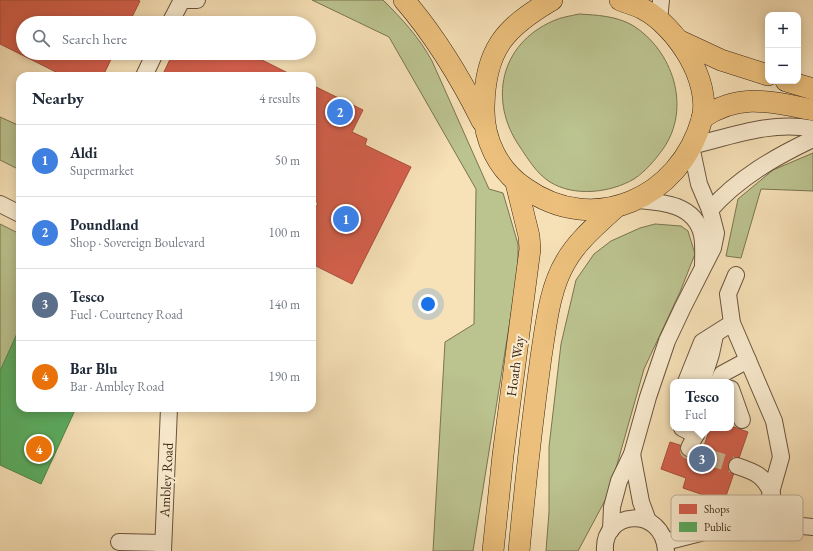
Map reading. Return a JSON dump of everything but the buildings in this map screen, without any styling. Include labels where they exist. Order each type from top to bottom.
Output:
[{"type":"main road","points":[[404,0],[442,49],[463,83],[484,123],[490,146],[501,166],[516,182],[535,196],[563,208],[589,211],[616,208],[637,200],[667,179],[691,146],[702,118],[702,102],[699,79],[691,58],[659,21],[643,9],[620,0]]},
{"type":"main road","points":[[484,123],[486,81],[490,60],[502,40],[522,18],[552,0]]},
{"type":"main road","points":[[676,39],[721,60],[765,75]]},
{"type":"main road","points":[[796,84],[813,89]]},
{"type":"main road","points":[[702,118],[720,108],[745,101],[759,100],[813,110]]},
{"type":"main road","name":"Hoath Way","points":[[493,551],[503,456],[530,249],[529,236],[516,182]]},
{"type":"main road","name":"Hoath Way","points":[[519,551],[536,392],[548,309],[560,272],[566,261],[588,233],[616,208]]},
{"type":"street","points":[[174,16],[183,0],[197,0]]},
{"type":"street","points":[[659,21],[661,0]]},
{"type":"street","points":[[146,72],[152,60]]},
{"type":"street","points":[[611,530],[612,507],[619,481],[632,454],[648,397],[667,342],[713,248],[716,233],[710,210],[699,184],[691,146],[768,128],[797,127],[813,129]]},
{"type":"street","points":[[710,210],[724,194],[746,176],[782,154],[813,139]]},
{"type":"street","points":[[637,200],[667,202],[682,209],[698,224],[702,236],[703,268]]},
{"type":"street","points":[[0,204],[16,212]]},
{"type":"street","points":[[736,275],[728,294],[732,323],[774,421],[781,457],[772,494]]},
{"type":"street","points":[[687,379],[702,342],[732,323]]},
{"type":"street","points":[[703,379],[715,335]]},
{"type":"street","points":[[724,379],[748,360]]},
{"type":"street","points":[[734,397],[742,420]]},
{"type":"street","name":"Ambley Road","points":[[163,547],[169,412]]},
{"type":"street","points":[[632,454],[641,502],[648,521]]},
{"type":"street","points":[[736,466],[752,471],[766,481],[772,494]]},
{"type":"street","points":[[605,551],[607,537],[611,530],[619,523],[628,519],[638,518],[648,521],[662,534],[665,547],[685,541]]},
{"type":"street","points":[[803,526],[813,527]]},
{"type":"street","points":[[119,542],[163,547]]},
{"type":"green space","points":[[312,0],[383,0],[410,29],[422,44],[432,61],[489,189],[503,193],[518,244],[518,271],[473,551],[433,551],[445,342],[474,324],[476,189],[389,37]]},
{"type":"green space","points":[[579,14],[620,20],[632,25],[646,36],[658,49],[667,64],[674,81],[677,98],[676,116],[672,133],[657,157],[634,179],[624,184],[603,190],[570,190],[560,187],[545,179],[537,171],[520,147],[510,129],[504,111],[502,93],[505,75],[511,59],[521,44],[535,31],[553,21]]},
{"type":"green space","points":[[0,117],[16,124],[16,168],[0,160]]},
{"type":"green space","points":[[813,153],[813,191],[761,189],[741,258],[726,256],[738,199],[773,170]]},
{"type":"green space","points":[[0,224],[16,232],[16,338],[0,375]]},
{"type":"green space","points":[[655,224],[681,226],[688,231],[695,254],[680,292],[644,369],[609,493],[578,551],[546,551],[549,512],[549,447],[561,344],[576,280],[594,254],[611,241],[640,228]]},
{"type":"tunnel","points":[[689,448],[688,451],[737,466]]},
{"type":"place","name":"Poundland","points":[[340,112]]},
{"type":"place","name":"Aldi","points":[[346,219]]},
{"type":"place","name":"Bar Blu","points":[[39,449]]},
{"type":"place","name":"Tesco","points":[[702,459]]}]
